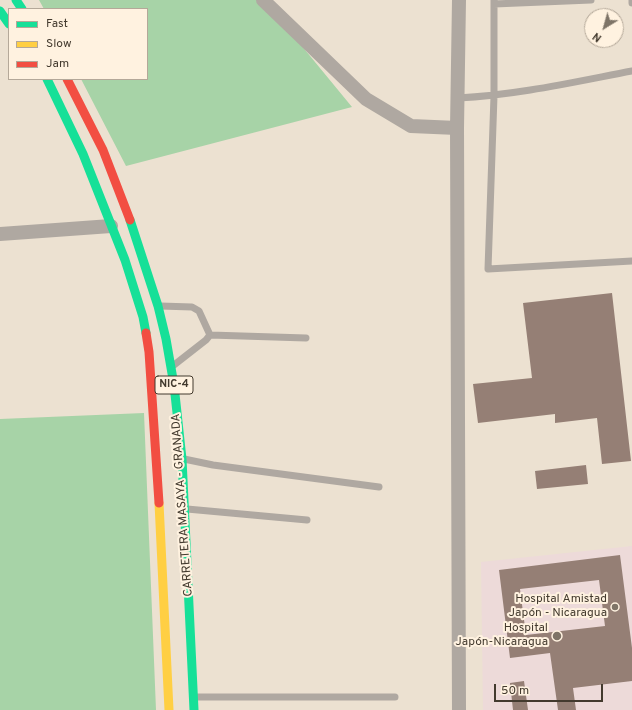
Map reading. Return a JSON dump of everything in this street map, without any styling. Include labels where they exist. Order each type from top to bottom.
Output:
[{"type":"highway","points":[[0,11],[8,23]]},
{"type":"highway","name":"CARRETERA MASAYA - GRANADA","points":[[47,80],[83,154],[125,260],[143,317],[149,352],[156,445],[168,710]]},
{"type":"highway","name":"CARRETERA MASAYA - GRANADA","points":[[68,80],[103,150],[134,229],[158,306],[166,339],[182,459],[194,710]]},
{"type":"street","points":[[263,0],[366,99],[411,126],[457,128]]},
{"type":"street","points":[[459,0],[457,128],[459,710]]},
{"type":"street","points":[[0,234],[111,226]]},
{"type":"lane","points":[[591,0],[494,2],[494,96],[488,269],[632,261]]},
{"type":"lane","points":[[458,98],[494,96],[632,71]]},
{"type":"lane","points":[[158,306],[196,308],[199,311],[210,335]]},
{"type":"lane","points":[[210,335],[306,338]]},
{"type":"lane","points":[[171,368],[206,340],[210,335]]},
{"type":"lane","points":[[182,459],[213,465],[379,488]]},
{"type":"lane","points":[[185,508],[308,520]]},
{"type":"lane","points":[[194,697],[395,697]]},
{"type":"shaded area","name":"Hospital Japón-Nicaragua","points":[[632,546],[632,710],[483,710],[481,562]]},
{"type":"green space","points":[[39,0],[264,0],[352,107],[126,166],[82,80],[148,80],[148,8],[43,8]]},
{"type":"green space","points":[[144,413],[156,710],[0,710],[0,419]]},
{"type":"building","points":[[612,293],[631,461],[602,464],[597,418],[555,423],[555,414],[478,423],[473,384],[532,378],[523,303]]},
{"type":"building","points":[[586,465],[588,484],[537,489],[535,471]]},
{"type":"building","name":"Hospital Amistad Japón - Nicaragua","points":[[620,555],[632,648],[632,681],[573,688],[576,710],[558,710],[550,653],[510,658],[499,570]],"holes":[[[599,580],[605,626],[526,635],[520,589]]]},
{"type":"building","points":[[524,681],[528,710],[513,710],[510,683]]},
{"type":"traffic: fast","points":[[16,0],[21,8]]},
{"type":"traffic: fast","points":[[0,11],[8,23]]},
{"type":"traffic: fast","points":[[47,80],[83,154],[125,260],[143,317],[146,333]]},
{"type":"traffic: fast","points":[[130,220],[158,306],[166,339],[174,385],[182,459],[194,710]]},
{"type":"traffic: slow","points":[[159,503],[169,710]]},
{"type":"traffic: jam","points":[[68,80],[103,150],[130,220]]},
{"type":"traffic: jam","points":[[146,333],[149,352],[159,503]]},
{"type":"place","name":"Hospital Amistad Japón - Nicaragua","points":[[615,607]]},
{"type":"place","name":"Hospital Japón-Nicaragua","points":[[557,636]]}]
